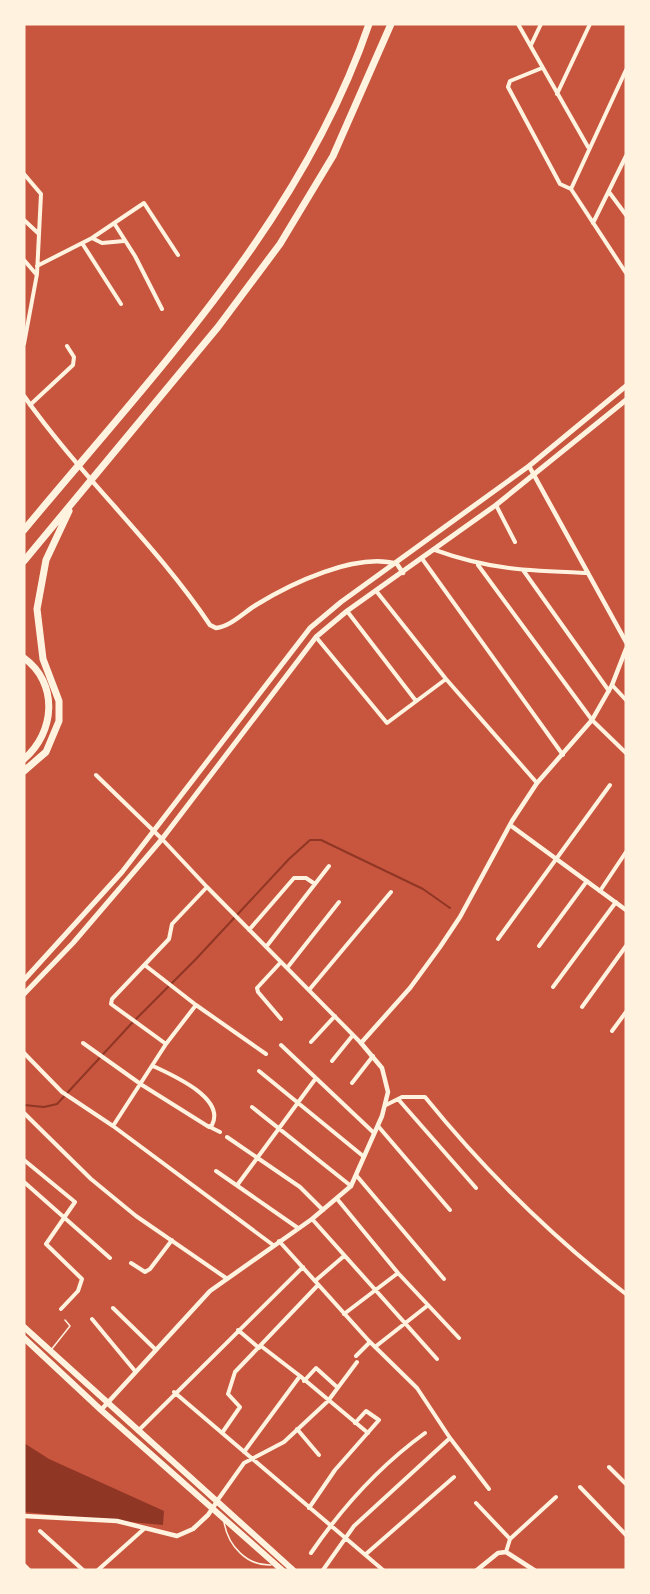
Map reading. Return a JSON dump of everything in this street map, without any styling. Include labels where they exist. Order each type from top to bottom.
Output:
[{"type":"highway","points":[[24,530],[213,302],[262,235],[321,136],[369,24]]},
{"type":"highway","points":[[24,561],[218,327],[280,244],[333,156],[357,106],[391,24]]},
{"type":"highway","points":[[24,771],[46,752],[58,721],[60,701],[41,652],[37,609],[46,560],[78,496]]},
{"type":"highway","points":[[24,658],[35,668],[45,684],[50,710],[40,739],[24,759]]},
{"type":"main road","points":[[24,980],[154,832],[310,628],[341,602],[397,564],[529,466],[626,386]]},
{"type":"main road","points":[[24,994],[74,943],[162,839],[316,637],[347,611],[423,560],[496,505],[626,400]]},
{"type":"main road","points":[[24,1327],[107,1403],[214,1506],[224,1519],[282,1570]]},
{"type":"main road","points":[[24,1338],[101,1410],[293,1570]]},
{"type":"street","points":[[518,24],[589,147]]},
{"type":"street","points":[[531,46],[541,24]]},
{"type":"street","points":[[557,94],[590,24]]},
{"type":"street","points":[[543,68],[510,81],[508,87],[560,184],[572,189],[626,273]]},
{"type":"street","points":[[572,189],[589,147],[626,70]]},
{"type":"street","points":[[593,223],[626,156]]},
{"type":"street","points":[[24,174],[41,194],[37,274],[24,344]]},
{"type":"street","points":[[609,192],[626,215]]},
{"type":"street","points":[[37,266],[92,238],[144,203],[147,204],[178,255]]},
{"type":"street","points":[[24,220],[40,235]]},
{"type":"street","points":[[114,223],[135,256],[162,309]]},
{"type":"street","points":[[92,238],[102,243],[124,241]]},
{"type":"street","points":[[82,243],[121,304]]},
{"type":"street","points":[[24,260],[37,274]]},
{"type":"street","points":[[30,405],[73,365],[74,357],[67,346]]},
{"type":"street","points":[[24,396],[69,454],[184,587],[210,625],[216,628],[229,624],[255,605],[313,574],[364,563],[397,564],[403,573]]},
{"type":"street","points":[[529,466],[626,642]]},
{"type":"street","points":[[496,505],[515,542]]},
{"type":"street","points":[[435,550],[478,565],[588,573]]},
{"type":"street","points":[[423,560],[563,755]]},
{"type":"street","points":[[478,565],[592,720],[625,751]]},
{"type":"street","points":[[523,570],[609,692]]},
{"type":"street","points":[[376,592],[446,679],[537,783]]},
{"type":"street","points":[[347,611],[416,701]]},
{"type":"street","points":[[316,637],[387,723],[446,679]]},
{"type":"street","points":[[361,1043],[410,988],[440,947],[510,825],[537,783],[592,720],[609,692],[626,649]]},
{"type":"street","points":[[612,685],[626,700]]},
{"type":"street","points":[[96,774],[335,1016],[373,1056],[386,1075],[386,1105],[351,1186],[324,1211],[226,1278],[193,1307],[101,1410]]},
{"type":"street","points":[[498,939],[610,785]]},
{"type":"street","points":[[510,825],[626,910]]},
{"type":"street","points":[[600,891],[626,852]]},
{"type":"street","points":[[266,947],[329,866]]},
{"type":"street","points":[[249,930],[294,878],[306,878],[315,884]]},
{"type":"street","points":[[539,946],[587,881]]},
{"type":"street","points":[[166,1044],[111,1004],[169,939],[171,924],[207,887]]},
{"type":"street","points":[[309,990],[391,892]]},
{"type":"street","points":[[287,968],[339,902]]},
{"type":"street","points":[[553,987],[616,902]]},
{"type":"street","points":[[582,1007],[626,946]]},
{"type":"street","points":[[281,962],[257,988],[281,1019]]},
{"type":"street","points":[[146,966],[196,1005],[266,1054]]},
{"type":"street","points":[[113,1126],[142,1085],[166,1044],[196,1005]]},
{"type":"street","points":[[612,1032],[626,1012]]},
{"type":"street","points":[[311,1042],[335,1016]]},
{"type":"street","points":[[332,1061],[353,1035]]},
{"type":"street","points":[[83,1043],[142,1085],[220,1132]]},
{"type":"street","points":[[281,1045],[374,1133]]},
{"type":"street","points":[[24,1053],[64,1093],[113,1126],[273,1245]]},
{"type":"street","points":[[352,1083],[373,1056]]},
{"type":"street","points":[[153,1066],[192,1086],[211,1105],[215,1120],[209,1127]]},
{"type":"street","points":[[259,1071],[363,1156]]},
{"type":"street","points":[[238,1184],[316,1078]]},
{"type":"street","points":[[386,1105],[398,1099],[424,1097],[458,1138],[556,1239],[626,1294]]},
{"type":"street","points":[[398,1099],[476,1188]]},
{"type":"street","points":[[252,1107],[277,1130],[351,1186]]},
{"type":"street","points":[[24,1113],[91,1179],[136,1216],[226,1278]]},
{"type":"street","points":[[378,1126],[450,1210]]},
{"type":"street","points":[[227,1137],[300,1187],[324,1211]]},
{"type":"street","points":[[24,1160],[75,1202],[52,1232],[46,1246],[82,1280],[78,1291],[61,1309]]},
{"type":"street","points":[[216,1171],[238,1184],[298,1228]]},
{"type":"street","points":[[356,1175],[444,1279]]},
{"type":"street","points":[[24,1182],[110,1258]]},
{"type":"street","points":[[338,1200],[398,1273],[459,1338]]},
{"type":"street","points":[[312,1219],[437,1359]]},
{"type":"street","points":[[131,1263],[145,1272],[150,1269],[172,1240]]},
{"type":"street","points":[[279,1241],[370,1342],[417,1388],[450,1438],[489,1490]]},
{"type":"street","points":[[222,1433],[240,1407],[228,1394],[235,1372],[316,1283],[344,1256]]},
{"type":"street","points":[[137,1432],[174,1392],[204,1367],[238,1330],[303,1267]]},
{"type":"street","points":[[344,1314],[398,1273]]},
{"type":"street","points":[[375,1347],[427,1305]]},
{"type":"street","points":[[113,1308],[155,1349]]},
{"type":"street","points":[[92,1319],[135,1371]]},
{"type":"street","points":[[238,1330],[300,1376],[368,1433]]},
{"type":"street","points":[[356,1356],[370,1342]]},
{"type":"street","points":[[24,1516],[117,1521],[177,1536],[193,1528],[214,1506],[244,1463],[284,1442],[328,1401],[357,1362]]},
{"type":"street","points":[[304,1381],[316,1368],[337,1387]]},
{"type":"street","points":[[244,1452],[300,1376]]},
{"type":"street","points":[[174,1392],[383,1570]]},
{"type":"street","points":[[309,1508],[335,1470],[379,1420],[366,1411],[355,1423]]},
{"type":"street","points":[[297,1429],[319,1455]]},
{"type":"street","points":[[311,1553],[330,1525],[402,1450],[425,1433]]},
{"type":"street","points":[[323,1570],[345,1537],[450,1438]]},
{"type":"street","points":[[609,1467],[626,1484]]},
{"type":"street","points":[[366,1554],[454,1477]]},
{"type":"street","points":[[580,1486],[626,1535]]},
{"type":"street","points":[[506,1552],[510,1539],[556,1497]]},
{"type":"street","points":[[476,1503],[510,1539]]},
{"type":"street","points":[[98,1570],[145,1528]]},
{"type":"street","points":[[40,1531],[83,1570]]},
{"type":"street","points":[[477,1570],[498,1553],[506,1552],[534,1570]]},
{"type":"street","points":[[24,1565],[29,1570]]},
{"type":"lane","points":[[51,1351],[69,1330],[70,1326],[65,1320]]},
{"type":"lane","points":[[224,1519],[231,1543],[240,1553],[255,1564],[275,1564]]},
{"type":"shaded area","points":[[24,1443],[49,1459],[164,1511],[163,1525],[24,1512]]},
{"type":"waterway","points":[[24,1105],[44,1107],[57,1104],[289,859],[310,840],[321,840],[423,889],[450,908]]}]
